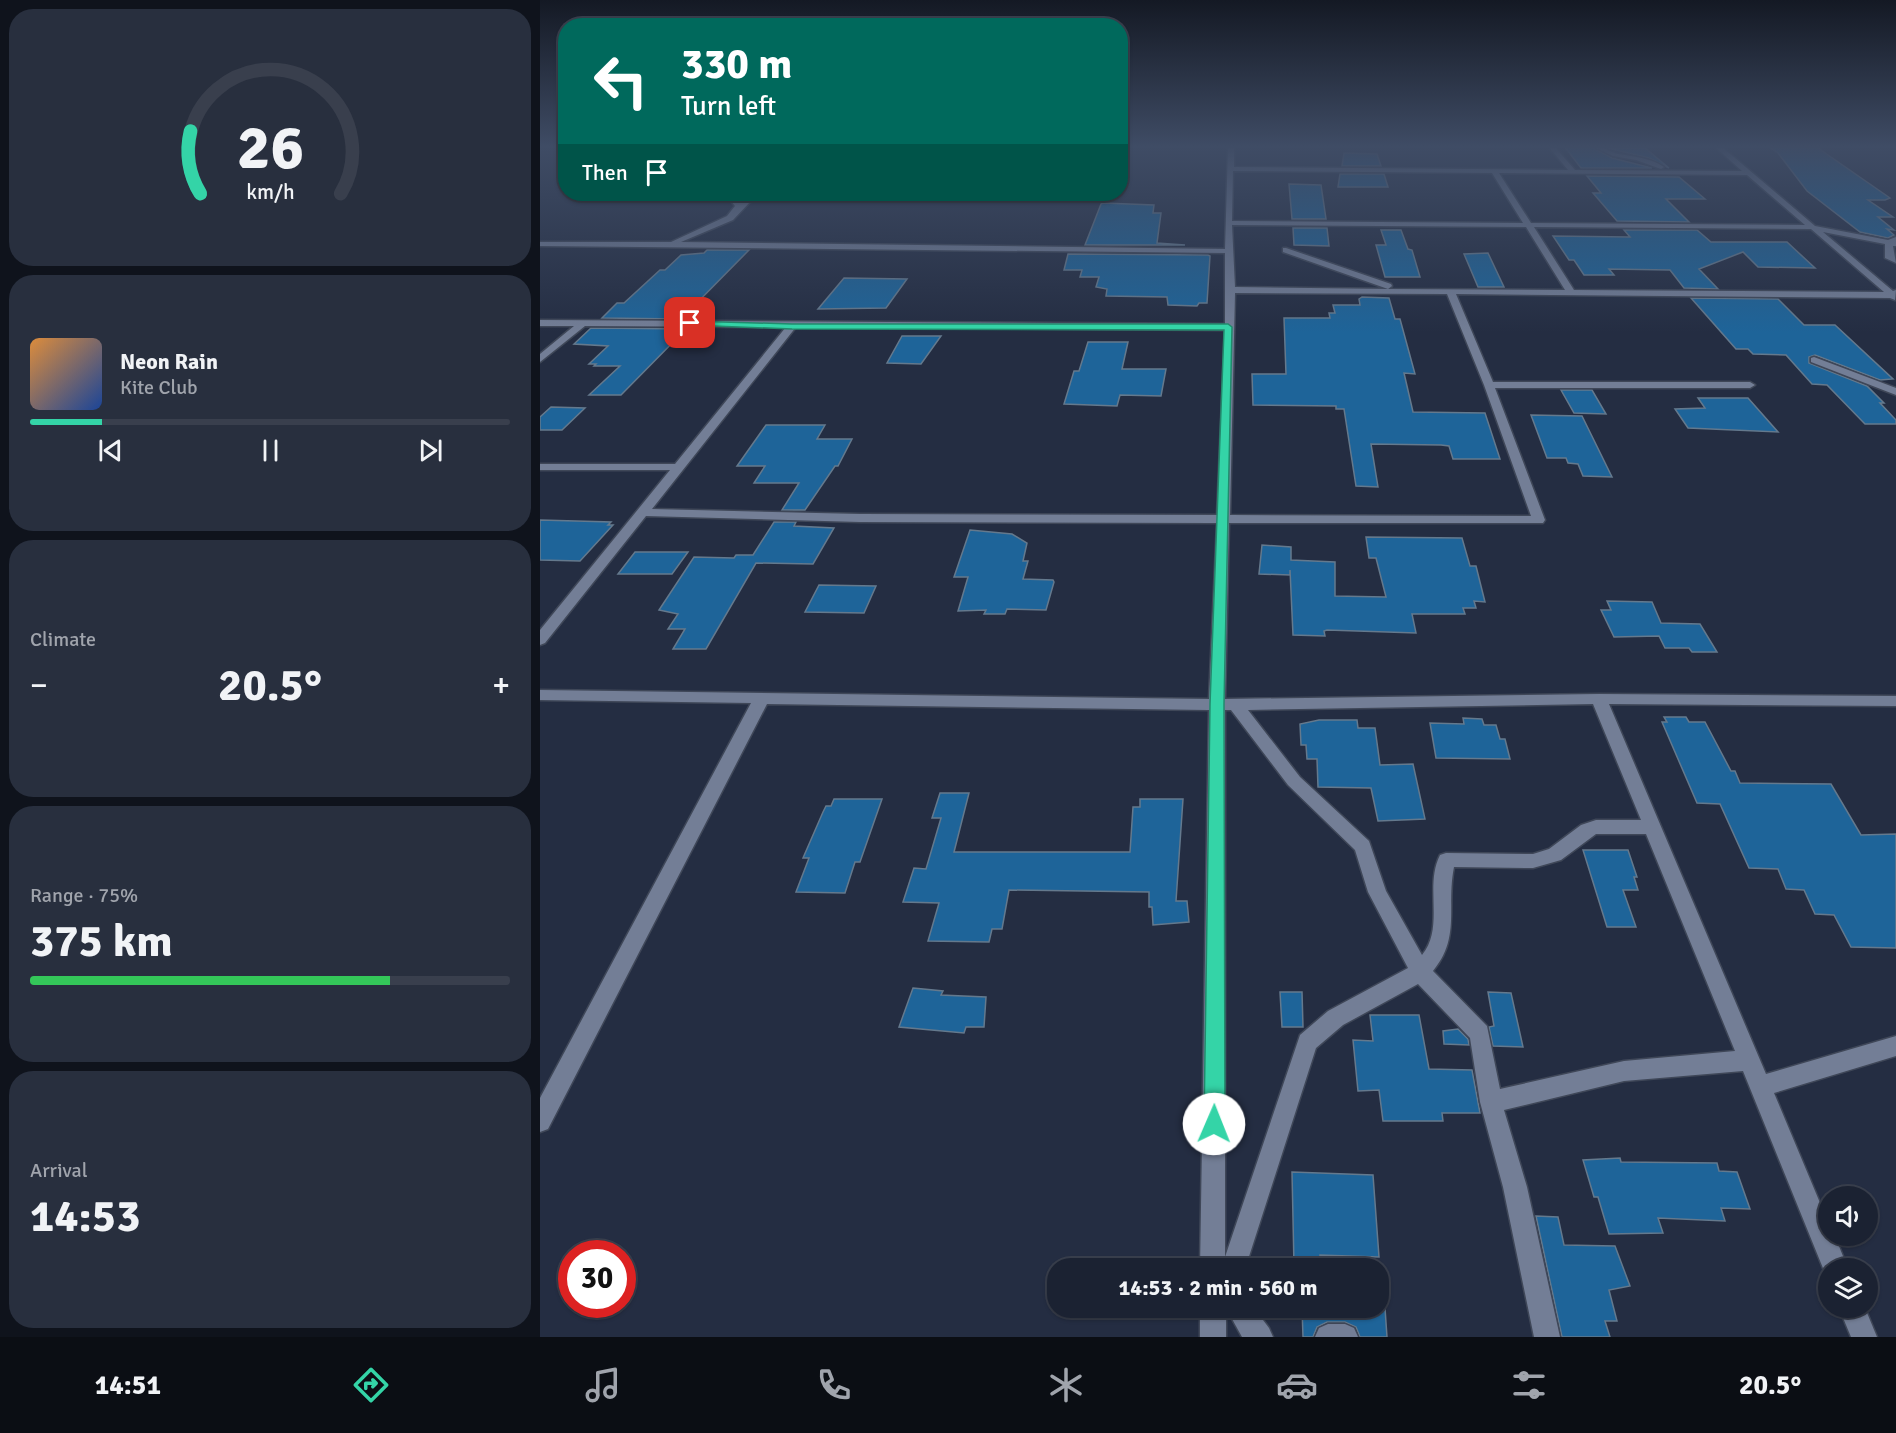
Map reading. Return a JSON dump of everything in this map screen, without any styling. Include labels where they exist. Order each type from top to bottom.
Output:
[{"type":"street","points":[[658,245],[681,240],[730,218],[738,208]]},
{"type":"street","points":[[1218,1258],[1216,1005],[1226,705],[1222,519],[1231,290],[1229,208]]},
{"type":"street","points":[[1518,208],[1571,292]]},
{"type":"street","points":[[1790,208],[1895,295]]},
{"type":"street","points":[[1228,223],[1528,223],[1811,227],[1894,242],[1888,258],[1896,261]]},
{"type":"street","points":[[540,244],[1229,251]]},
{"type":"street","points":[[1286,250],[1405,291]]},
{"type":"street","points":[[1231,290],[1895,295]]},
{"type":"street","points":[[644,512],[871,518],[1539,520],[1489,385],[1450,291]]},
{"type":"street","points":[[540,323],[1228,327]]},
{"type":"street","points":[[540,359],[582,324]]},
{"type":"street","points":[[540,640],[792,326]]},
{"type":"street","points":[[1814,360],[1896,392]]},
{"type":"street","points":[[1489,385],[1750,386]]},
{"type":"street","points":[[540,467],[678,467]]},
{"type":"street","points":[[540,695],[1226,705],[1599,699],[1896,701]]},
{"type":"street","points":[[1599,699],[1831,1258]]},
{"type":"street","points":[[540,1121],[761,700]]},
{"type":"street","points":[[1226,705],[1294,781],[1363,846],[1377,892],[1420,972],[1480,1033],[1491,1102],[1515,1187],[1547,1337]]},
{"type":"street","points":[[1222,1258],[1307,1042],[1321,1027],[1420,972],[1434,954],[1439,940],[1447,859],[1533,861],[1555,855],[1587,830],[1596,827],[1652,827]]},
{"type":"street","points":[[1760,1086],[1896,1046]]},
{"type":"street","points":[[1491,1102],[1624,1071],[1748,1060]]},
{"type":"street","points":[[1213,1318],[1213,1337]]},
{"type":"street","points":[[1245,1318],[1260,1337]]},
{"type":"street","points":[[1856,1318],[1864,1337]]},
{"type":"street","points":[[1328,1337],[1345,1337]]},
{"type":"building","points":[[1099,208],[1154,208],[1153,213],[1161,213],[1157,243],[1185,245],[1085,245]]},
{"type":"building","points":[[1291,208],[1324,208],[1326,219],[1292,219]]},
{"type":"building","points":[[1606,208],[1675,208],[1689,222],[1617,221]]},
{"type":"building","points":[[1829,208],[1880,208],[1893,217],[1878,217],[1894,230],[1887,229],[1894,235],[1888,238],[1860,232]]},
{"type":"building","points":[[1293,228],[1327,228],[1329,246],[1294,245]]},
{"type":"building","points":[[1381,230],[1401,230],[1408,249],[1412,250],[1420,277],[1385,277],[1376,245],[1386,245]]},
{"type":"building","points":[[1624,230],[1697,230],[1711,242],[1787,242],[1815,268],[1758,267],[1743,252],[1699,269],[1718,289],[1684,288],[1670,270],[1609,269],[1614,275],[1584,275],[1574,260],[1569,260],[1553,236],[1630,237]]},
{"type":"building","points":[[707,250],[749,250],[681,319],[602,318],[617,303],[624,303],[660,270],[665,270],[681,255],[704,253]]},
{"type":"building","points":[[1488,253],[1504,287],[1478,287],[1464,254]]},
{"type":"building","points":[[1068,254],[1208,255],[1210,256],[1207,303],[1199,303],[1197,306],[1168,305],[1167,297],[1106,296],[1107,289],[1096,287],[1099,277],[1080,277],[1082,270],[1064,270]]},
{"type":"building","points":[[844,278],[907,279],[886,308],[818,309]]},
{"type":"building","points":[[1362,297],[1389,298],[1395,319],[1400,319],[1415,374],[1404,373],[1413,412],[1485,413],[1500,459],[1453,459],[1449,446],[1441,445],[1371,444],[1378,487],[1356,486],[1344,409],[1336,409],[1336,406],[1253,405],[1252,374],[1286,374],[1284,318],[1330,318],[1329,313],[1335,313],[1333,305],[1360,305],[1359,299]]},
{"type":"building","points":[[1691,298],[1778,299],[1804,325],[1835,325],[1893,379],[1880,380],[1815,355],[1809,357],[1809,363],[1867,386],[1884,403],[1880,403],[1896,420],[1896,424],[1865,424],[1827,385],[1812,384],[1786,355],[1753,354],[1748,349],[1736,349]]},
{"type":"building","points":[[591,328],[686,329],[621,395],[589,395],[620,366],[589,364],[608,346],[574,344]]},
{"type":"building","points":[[902,336],[941,336],[921,364],[887,363]]},
{"type":"building","points":[[1088,342],[1128,342],[1122,369],[1166,369],[1161,396],[1120,395],[1117,406],[1064,404],[1074,371],[1079,371]]},
{"type":"building","points":[[1561,390],[1592,390],[1606,414],[1574,413]]},
{"type":"building","points":[[1698,398],[1748,398],[1778,432],[1688,428],[1675,409],[1705,408]]},
{"type":"building","points":[[551,407],[585,408],[562,430],[540,430],[540,417]]},
{"type":"building","points":[[1531,415],[1582,416],[1612,477],[1583,476],[1578,464],[1568,463],[1566,458],[1547,458]]},
{"type":"building","points":[[766,425],[825,425],[817,439],[852,439],[838,466],[835,466],[805,510],[782,510],[799,483],[754,483],[765,466],[737,466]]},
{"type":"building","points":[[540,520],[611,522],[608,525],[613,525],[580,561],[540,560]]},
{"type":"building","points":[[774,522],[796,522],[794,526],[834,528],[813,564],[756,563],[706,649],[673,649],[685,629],[668,629],[678,614],[659,610],[694,557],[734,558],[736,555],[753,555]]},
{"type":"building","points":[[970,530],[1012,534],[1027,543],[1023,561],[1028,561],[1023,579],[1053,580],[1054,582],[1046,610],[1007,609],[1005,614],[984,614],[986,610],[958,611],[968,577],[954,577]]},
{"type":"building","points":[[1366,537],[1462,538],[1470,566],[1476,566],[1485,602],[1474,601],[1476,608],[1463,608],[1465,614],[1412,614],[1416,633],[1327,630],[1324,631],[1325,636],[1293,635],[1290,570],[1290,575],[1259,574],[1262,545],[1291,547],[1291,560],[1335,562],[1335,596],[1386,597],[1376,558],[1369,558]]},
{"type":"building","points":[[635,552],[688,552],[672,574],[618,574]]},
{"type":"building","points":[[819,585],[876,586],[864,613],[805,612]]},
{"type":"building","points":[[1607,601],[1652,602],[1661,623],[1700,624],[1717,652],[1692,652],[1689,648],[1665,648],[1659,636],[1614,637],[1601,610],[1611,610]]},
{"type":"building","points":[[1664,717],[1686,717],[1689,722],[1705,722],[1731,771],[1735,771],[1740,783],[1831,784],[1861,835],[1896,834],[1896,948],[1851,947],[1834,915],[1815,914],[1804,890],[1786,889],[1778,869],[1749,868],[1720,804],[1697,803],[1662,722],[1667,722]]},
{"type":"building","points":[[1463,718],[1482,719],[1484,725],[1496,725],[1500,739],[1505,739],[1510,759],[1436,758],[1430,723],[1464,724]]},
{"type":"building","points":[[1319,720],[1357,720],[1358,728],[1375,728],[1380,765],[1413,764],[1425,819],[1378,821],[1371,788],[1318,787],[1317,759],[1307,759],[1306,745],[1301,745],[1300,724]]},
{"type":"building","points":[[940,793],[969,793],[954,852],[1130,852],[1133,807],[1140,807],[1140,799],[1183,799],[1176,901],[1187,901],[1189,922],[1153,925],[1152,907],[1149,907],[1149,892],[1009,890],[1002,929],[992,929],[989,942],[928,941],[939,903],[903,902],[914,868],[926,869],[941,818],[932,818]]},
{"type":"building","points":[[834,799],[882,799],[860,862],[855,862],[845,893],[796,892],[809,858],[803,858],[826,806],[831,806]]},
{"type":"building","points":[[1583,850],[1628,850],[1637,877],[1634,877],[1638,890],[1623,890],[1636,927],[1607,927]]},
{"type":"building","points":[[913,988],[943,991],[941,995],[986,997],[984,1027],[966,1027],[964,1033],[899,1027]]},
{"type":"building","points":[[1280,992],[1302,992],[1303,1027],[1282,1027]]},
{"type":"building","points":[[1488,992],[1511,993],[1523,1047],[1493,1046],[1489,1027],[1494,1026]]},
{"type":"building","points":[[1370,1015],[1419,1015],[1429,1069],[1472,1070],[1480,1113],[1442,1113],[1443,1121],[1383,1121],[1379,1090],[1358,1091],[1353,1040],[1373,1041]]},
{"type":"building","points":[[1458,1029],[1468,1039],[1469,1045],[1444,1044],[1443,1031]]},
{"type":"building","points":[[1620,1158],[1621,1162],[1717,1163],[1719,1171],[1737,1172],[1750,1209],[1721,1208],[1725,1221],[1658,1218],[1663,1233],[1609,1234],[1598,1197],[1594,1197],[1583,1160]]},
{"type":"building","points":[[1292,1172],[1373,1175],[1379,1257],[1320,1255],[1320,1258],[1294,1258]]},
{"type":"building","points":[[1536,1216],[1558,1217],[1564,1245],[1615,1246],[1630,1286],[1609,1290],[1617,1321],[1605,1321],[1610,1337],[1562,1337]]},
{"type":"building","points":[[1302,1318],[1386,1318],[1387,1337],[1360,1337],[1356,1327],[1345,1322],[1327,1322],[1317,1327],[1313,1337],[1303,1337]]},
{"type":"route","points":[[690,323],[792,326],[1228,327],[1217,704],[1214,1124]]}]
